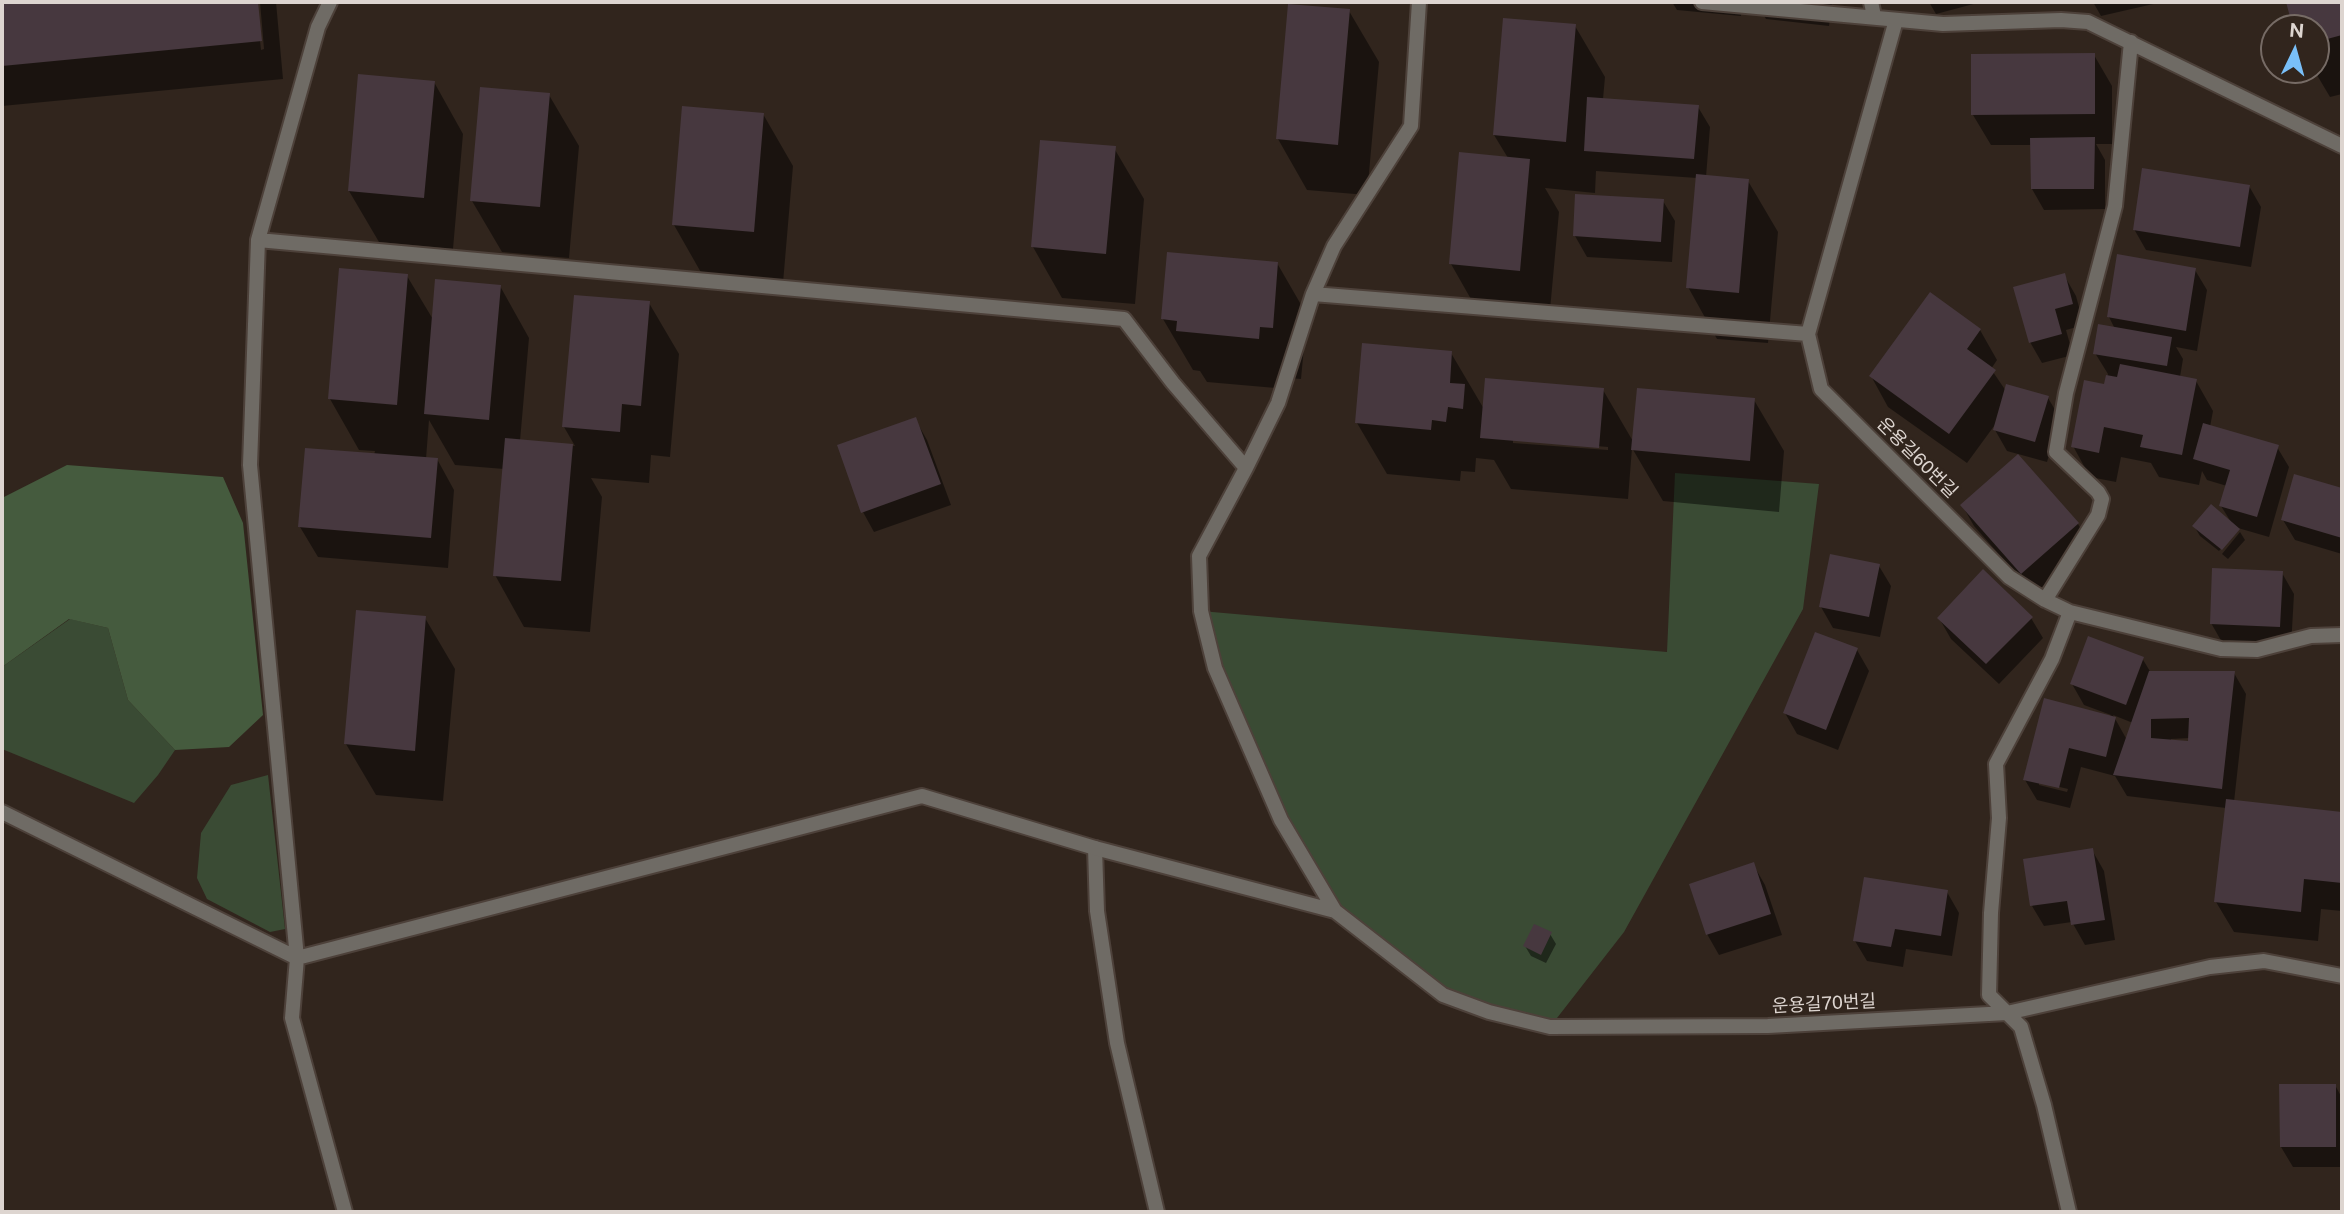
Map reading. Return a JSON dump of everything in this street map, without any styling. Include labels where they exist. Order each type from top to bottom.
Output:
[{"type":"street","points":[[330,2],[318,27],[258,240],[250,465],[297,958],[292,1018],[345,1212]]},
{"type":"street","points":[[1335,911],[1281,820],[1215,668],[1201,611],[1199,556],[1278,403],[1313,294],[1334,246],[1411,125],[1419,2]]},
{"type":"street","points":[[1702,2],[1872,9],[1895,20],[1943,24],[2061,20],[2088,22],[2342,146]]},
{"type":"street","name":"운용길60번길","points":[[1895,20],[1808,334],[1821,389],[2009,578],[2070,612],[2221,649],[2257,650],[2311,636],[2342,635]]},
{"type":"street","points":[[2045,600],[2098,515],[2102,499],[2056,452],[2066,393],[2115,206],[2131,42]]},
{"type":"street","points":[[258,240],[1124,319],[1173,383],[1246,468]]},
{"type":"street","points":[[1313,294],[1808,334]]},
{"type":"street","points":[[2069,1212],[2044,1105],[2021,1027],[1989,995],[1991,913],[1999,818],[1996,764],[2052,659],[2070,612]]},
{"type":"street","points":[[2,812],[297,958],[922,796],[1095,848],[1335,911]]},
{"type":"street","points":[[1095,848],[1097,911],[1117,1043],[1157,1212]]},
{"type":"street","name":"운용길70번길","points":[[1335,911],[1443,995],[1489,1012],[1550,1027],[1769,1027],[2007,1013],[2210,967],[2264,961],[2342,976]]},
{"type":"green space","points":[[67,465],[223,477],[243,523],[263,715],[229,747],[175,750],[128,700],[108,628],[69,619],[2,667],[2,498]]},
{"type":"green space","points":[[1675,473],[1819,484],[1803,609],[1624,932],[1550,1027],[1443,995],[1335,911],[1281,820],[1201,611],[1667,652]]},
{"type":"green space","points":[[70,619],[108,628],[128,700],[175,750],[134,803],[2,749],[2,667]]},
{"type":"green space","points":[[268,775],[285,929],[270,932],[207,899],[197,878],[201,833],[231,785]]},
{"type":"building","points":[[2,2],[258,2],[262,41],[2,66]]},
{"type":"building","points":[[2286,2],[2342,2],[2342,35],[2330,38],[2330,14],[2289,14]]},
{"type":"building","points":[[1288,4],[1350,9],[1338,145],[1276,139]]},
{"type":"building","points":[[1503,18],[1576,24],[1566,142],[1493,135]]},
{"type":"building","points":[[2095,53],[2095,114],[1971,115],[1971,54]]},
{"type":"building","points":[[358,74],[435,81],[424,198],[348,191]]},
{"type":"building","points":[[480,87],[550,93],[540,207],[470,201]]},
{"type":"building","points":[[1587,97],[1699,105],[1694,159],[1584,151]]},
{"type":"building","points":[[682,106],[764,113],[754,232],[672,225]]},
{"type":"building","points":[[2095,137],[2094,189],[2031,189],[2030,138]]},
{"type":"building","points":[[1040,140],[1116,146],[1106,254],[1031,247]]},
{"type":"building","points":[[1459,152],[1530,159],[1520,271],[1449,264]]},
{"type":"building","points":[[2142,168],[2250,185],[2240,247],[2133,230]]},
{"type":"building","points":[[1696,174],[1749,179],[1739,293],[1686,288]]},
{"type":"building","points":[[1575,194],[1664,199],[1661,242],[1573,236]]},
{"type":"building","points":[[1167,252],[1278,262],[1273,328],[1260,327],[1259,339],[1176,331],[1177,321],[1161,319]]},
{"type":"building","points":[[2117,254],[2196,268],[2186,331],[2107,317]]},
{"type":"building","points":[[339,268],[408,274],[397,405],[328,399]]},
{"type":"building","points":[[2065,273],[2073,304],[2055,309],[2062,334],[2029,343],[2013,287]]},
{"type":"building","points":[[435,279],[501,285],[489,420],[424,414]]},
{"type":"building","points":[[1930,292],[1981,329],[1967,349],[1996,370],[1949,434],[1869,376]]},
{"type":"building","points":[[574,295],[650,301],[641,406],[622,404],[620,432],[562,427]]},
{"type":"building","points":[[2098,324],[2172,337],[2167,366],[2093,354]]},
{"type":"building","points":[[1362,343],[1452,351],[1450,383],[1465,384],[1463,409],[1448,407],[1446,422],[1432,420],[1431,430],[1355,423]]},
{"type":"building","points":[[2120,364],[2197,379],[2182,455],[2140,447],[2143,435],[2104,427],[2099,453],[2071,447],[2084,380],[2104,384],[2106,375],[2117,377]]},
{"type":"building","points":[[1485,378],[1604,388],[1599,448],[1480,438]]},
{"type":"building","points":[[2006,384],[2049,396],[2035,442],[1993,430]]},
{"type":"building","points":[[1637,388],[1755,398],[1750,461],[1631,450]]},
{"type":"building","points":[[916,417],[941,484],[861,513],[837,445]]},
{"type":"building","points":[[2203,423],[2279,445],[2257,517],[2219,506],[2230,470],[2193,459]]},
{"type":"building","points":[[505,438],[573,444],[561,581],[493,576]]},
{"type":"building","points":[[305,448],[438,458],[431,538],[298,527]]},
{"type":"building","points":[[2018,454],[2079,523],[2021,574],[1960,505]]},
{"type":"building","points":[[2294,474],[2342,488],[2342,538],[2281,520]]},
{"type":"building","points":[[2211,504],[2240,529],[2222,550],[2192,526]]},
{"type":"building","points":[[1830,554],[1880,564],[1869,617],[1819,607]]},
{"type":"building","points":[[2212,568],[2283,571],[2280,627],[2210,624]]},
{"type":"building","points":[[1983,569],[2033,617],[1986,664],[1937,618]]},
{"type":"building","points":[[356,610],[426,616],[415,751],[344,744]]},
{"type":"building","points":[[1815,632],[1858,648],[1826,730],[1783,713]]},
{"type":"building","points":[[2088,636],[2144,657],[2126,705],[2070,684]]},
{"type":"building","points":[[2149,671],[2235,671],[2222,789],[2113,775]],"holes":[[[2189,718],[2188,741],[2151,738],[2151,719]]]},
{"type":"building","points":[[2044,698],[2116,717],[2106,757],[2069,748],[2059,788],[2023,780]]},
{"type":"building","points":[[2226,799],[2342,812],[2342,883],[2304,879],[2301,912],[2214,902]]},
{"type":"building","points":[[2093,848],[2105,920],[2071,925],[2067,901],[2030,906],[2023,859]]},
{"type":"building","points":[[1754,862],[1771,914],[1706,935],[1689,884]]},
{"type":"building","points":[[1864,877],[1948,890],[1941,936],[1895,929],[1891,947],[1853,941]]},
{"type":"building","points":[[1534,924],[1552,932],[1541,955],[1523,946]]},
{"type":"building","points":[[2279,1084],[2336,1084],[2336,1147],[2280,1147]]}]
